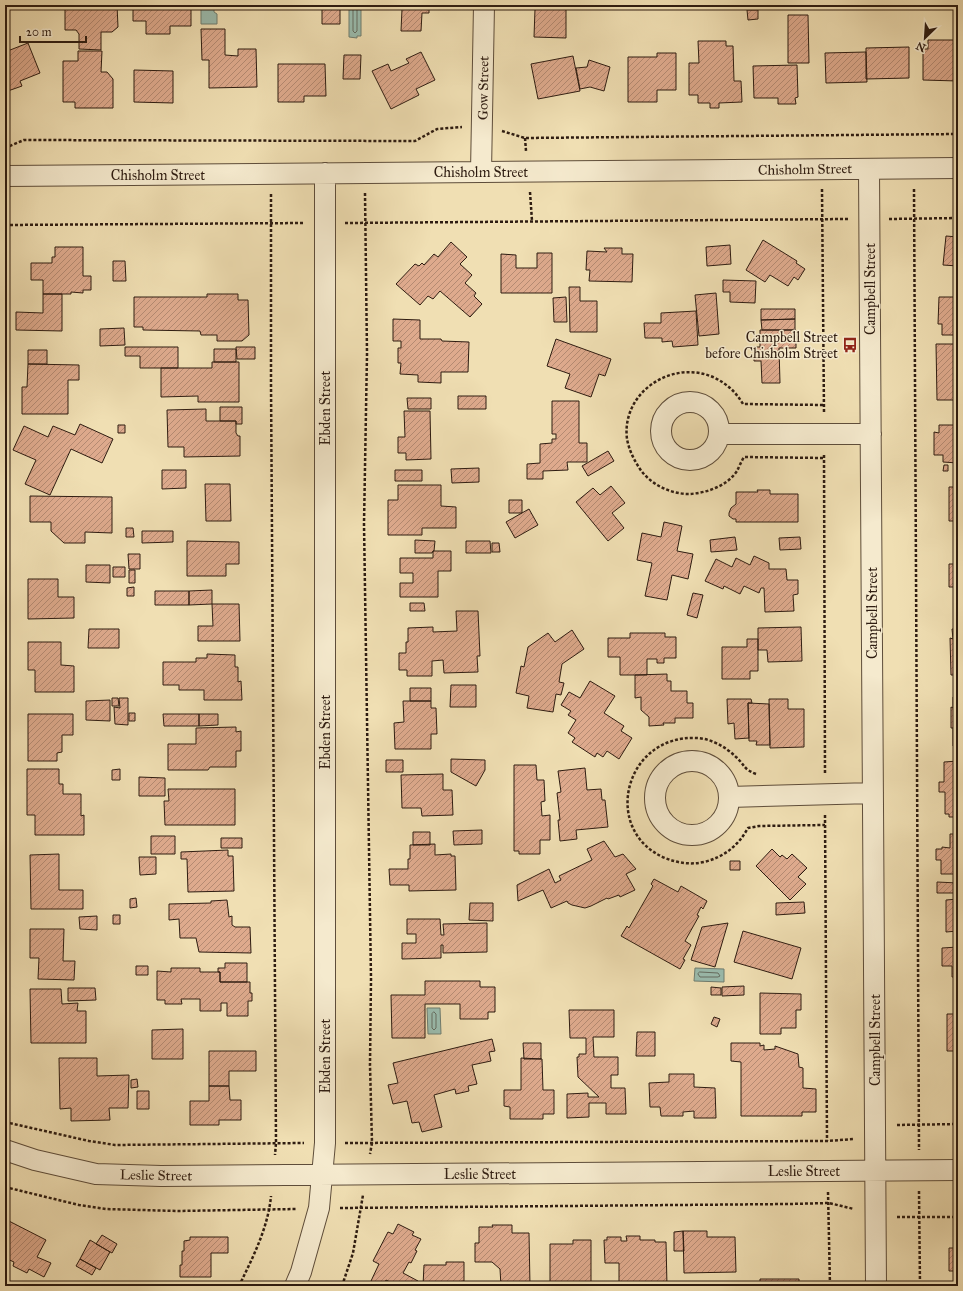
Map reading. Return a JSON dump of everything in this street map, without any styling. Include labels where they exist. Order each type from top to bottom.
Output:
[{"type":"street","name":"Gow Street","points":[[481,172],[484,5]]},
{"type":"street","name":"Campbell Street","points":[[869,168],[876,1286]]},
{"type":"street","name":"Chisholm Street","points":[[5,176],[958,168]]},
{"type":"street","name":"Ebden Street","points":[[295,1286],[315,1225],[325,1143],[325,173]]},
{"type":"street","points":[[719,434],[870,434]]},
{"type":"street","points":[[729,797],[873,793]]},
{"type":"street","name":"Leslie Street","points":[[5,1150],[35,1160],[96,1174],[161,1176],[958,1170]]},
{"type":"path","points":[[526,138],[958,134]]},
{"type":"path","points":[[5,148],[24,140],[415,141]]},
{"type":"path","points":[[914,168],[920,1286]]},
{"type":"path","points":[[822,169],[827,1141]]},
{"type":"path","points":[[365,173],[367,354],[364,524],[372,1143],[827,1141],[851,1140],[875,1134],[895,1125],[958,1124]]},
{"type":"path","points":[[5,1122],[89,1141],[115,1145],[276,1143],[271,174]]},
{"type":"path","points":[[5,225],[958,218]]},
{"type":"path","points":[[828,1171],[830,1286]]},
{"type":"path","points":[[5,1187],[80,1205],[106,1209],[178,1211],[270,1209],[265,1228],[239,1286]]},
{"type":"path","points":[[342,1286],[353,1253],[361,1208],[828,1203],[896,1217],[958,1217]]},
{"type":"water","points":[[201,5],[214,5],[214,12],[217,14],[217,24],[201,24]]},
{"type":"water","points":[[349,5],[361,5],[361,36],[357,36],[357,38],[349,37]]},
{"type":"water","points":[[695,968],[724,969],[724,982],[694,981]]},
{"type":"water","points":[[427,1008],[440,1008],[441,1034],[428,1034]]},
{"type":"building","points":[[65,5],[117,5],[118,27],[112,32],[101,32],[101,50],[79,49],[79,34],[76,30],[65,30]]},
{"type":"building","points":[[133,5],[191,5],[191,26],[170,26],[170,34],[146,34],[146,21],[133,21]]},
{"type":"building","points":[[322,5],[340,5],[340,24],[322,24]]},
{"type":"building","points":[[374,5],[429,5],[429,13],[422,13],[421,31],[401,31],[402,9],[374,8]]},
{"type":"building","points":[[539,5],[566,5],[566,38],[534,37],[535,9],[539,9]]},
{"type":"building","points":[[747,10],[758,10],[758,19],[748,20]]},
{"type":"building","points":[[788,15],[808,15],[809,63],[788,63]]},
{"type":"building","points":[[201,29],[225,29],[225,55],[238,56],[238,49],[256,49],[257,87],[209,88],[209,60],[202,60]]},
{"type":"building","points":[[928,40],[958,40],[958,81],[923,80],[923,49],[928,49]]},
{"type":"building","points":[[698,41],[726,41],[726,46],[733,46],[734,81],[741,81],[742,102],[719,103],[719,108],[710,108],[710,103],[698,103],[698,95],[689,95],[689,63],[699,63]]},
{"type":"building","points":[[28,43],[40,73],[20,81],[22,86],[5,92],[5,52]]},
{"type":"building","points":[[909,47],[909,78],[866,79],[866,48]]},
{"type":"building","points":[[78,51],[102,51],[101,72],[107,72],[113,79],[113,108],[75,108],[75,102],[63,102],[63,61],[78,61]]},
{"type":"building","points":[[421,52],[435,80],[416,89],[419,95],[391,109],[372,71],[388,64],[391,71],[409,63],[406,59]]},
{"type":"building","points":[[866,52],[867,82],[826,83],[825,53]]},
{"type":"building","points":[[657,53],[676,53],[676,90],[657,90],[657,102],[628,102],[628,57],[657,57]]},
{"type":"building","points":[[344,55],[361,55],[360,79],[343,79]]},
{"type":"building","points":[[573,56],[580,91],[538,99],[531,64]]},
{"type":"building","points":[[589,60],[610,67],[604,91],[590,87],[580,89],[576,68],[587,67]]},
{"type":"building","points":[[278,64],[325,64],[326,96],[304,96],[304,102],[278,102]]},
{"type":"building","points":[[797,65],[798,97],[795,98],[796,104],[778,104],[778,98],[754,98],[753,66]]},
{"type":"building","points":[[134,70],[173,71],[173,103],[134,102]]},
{"type":"building","points":[[946,236],[958,237],[958,266],[943,265]]},
{"type":"building","points":[[763,240],[797,261],[796,263],[805,269],[798,280],[794,277],[788,286],[770,275],[765,282],[746,270]]},
{"type":"building","points":[[451,242],[467,257],[460,264],[472,275],[465,283],[476,293],[474,296],[482,304],[470,317],[440,291],[433,299],[428,296],[420,305],[396,284],[415,264],[419,266],[422,263],[424,265],[434,254],[438,257]]},
{"type":"building","points":[[730,245],[731,264],[707,266],[706,247]]},
{"type":"building","points":[[55,247],[83,247],[83,276],[91,276],[91,290],[83,290],[83,293],[71,292],[71,294],[43,294],[43,280],[31,280],[31,263],[52,263],[52,257],[55,257]]},
{"type":"building","points":[[604,248],[622,248],[622,254],[633,254],[632,282],[589,281],[590,270],[586,270],[587,251],[607,252]]},
{"type":"building","points":[[537,253],[552,253],[552,293],[501,293],[501,254],[516,255],[516,268],[537,268]]},
{"type":"building","points":[[113,261],[125,261],[126,281],[113,281]]},
{"type":"building","points":[[723,280],[756,281],[755,303],[730,302],[730,292],[723,292]]},
{"type":"building","points":[[569,287],[580,287],[580,301],[597,301],[597,332],[570,332]]},
{"type":"building","points":[[716,293],[719,334],[699,336],[695,295]]},
{"type":"building","points":[[43,294],[62,294],[62,331],[16,330],[16,312],[43,313]]},
{"type":"building","points":[[207,294],[238,294],[238,300],[248,300],[249,335],[242,341],[217,341],[217,335],[201,335],[200,331],[143,330],[143,327],[134,327],[134,297],[207,297]]},
{"type":"building","points":[[566,297],[567,322],[554,322],[553,298]]},
{"type":"building","points":[[939,297],[958,297],[958,335],[942,335],[942,324],[938,324]]},
{"type":"building","points":[[761,309],[795,309],[795,319],[761,320]]},
{"type":"building","points":[[696,311],[698,345],[673,347],[672,341],[662,342],[662,338],[645,338],[644,323],[661,323],[661,313]]},
{"type":"building","points":[[393,319],[420,320],[420,339],[441,339],[442,341],[469,342],[468,372],[441,372],[441,383],[418,382],[418,375],[400,374],[401,363],[398,363],[398,348],[401,348],[401,341],[393,341]]},
{"type":"building","points":[[795,319],[795,330],[762,330],[761,320]]},
{"type":"building","points":[[124,328],[125,345],[100,346],[100,329]]},
{"type":"building","points":[[760,330],[796,330],[796,348],[779,348],[780,383],[762,383],[761,361],[754,361],[754,347],[760,347]]},
{"type":"building","points":[[556,339],[611,359],[605,376],[599,374],[591,397],[565,388],[570,374],[547,366]]},
{"type":"building","points":[[936,344],[958,344],[958,400],[937,400]]},
{"type":"building","points":[[125,347],[178,347],[178,368],[140,368],[140,356],[125,356]]},
{"type":"building","points":[[236,347],[255,347],[255,359],[237,359]]},
{"type":"building","points":[[214,349],[236,349],[236,362],[214,362]]},
{"type":"building","points":[[28,350],[47,350],[47,364],[28,364]]},
{"type":"building","points":[[212,362],[239,362],[239,402],[198,402],[198,396],[161,397],[161,368],[212,368]]},
{"type":"building","points":[[28,364],[79,365],[79,380],[68,380],[68,414],[22,414],[22,387],[27,387]]},
{"type":"building","points":[[458,396],[486,396],[486,409],[458,409]]},
{"type":"building","points":[[407,398],[431,398],[431,409],[408,409]]},
{"type":"building","points":[[552,401],[579,401],[579,443],[587,443],[587,462],[567,462],[568,470],[543,471],[543,479],[527,479],[527,464],[540,463],[540,444],[552,443],[552,439],[556,439],[556,434],[552,434]]},
{"type":"building","points":[[220,407],[242,407],[242,424],[236,424],[236,421],[220,421]]},
{"type":"building","points":[[206,409],[206,421],[236,421],[236,433],[240,436],[240,456],[184,457],[184,447],[168,447],[167,410]]},
{"type":"building","points":[[404,411],[430,411],[431,459],[406,460],[406,453],[398,453],[398,437],[405,437]]},
{"type":"building","points":[[80,424],[113,439],[102,463],[71,449],[50,495],[25,484],[36,460],[13,450],[24,426],[48,437],[53,426],[75,435]]},
{"type":"building","points":[[118,425],[125,425],[125,433],[118,433]]},
{"type":"building","points":[[939,425],[958,425],[958,463],[943,462],[943,455],[934,455],[934,432],[939,433]]},
{"type":"building","points":[[608,451],[614,461],[588,476],[582,466]]},
{"type":"building","points":[[944,465],[948,465],[948,471],[943,471]]},
{"type":"building","points":[[479,468],[479,482],[452,483],[451,469]]},
{"type":"building","points":[[162,470],[186,470],[186,488],[162,489]]},
{"type":"building","points":[[395,470],[422,470],[422,481],[395,481]]},
{"type":"building","points":[[205,484],[230,484],[231,521],[206,521]]},
{"type":"building","points":[[398,485],[441,485],[441,506],[456,507],[456,528],[422,528],[422,535],[388,535],[388,500],[398,500]]},
{"type":"building","points":[[611,486],[625,503],[612,513],[624,528],[608,541],[576,502],[593,488],[600,495]]},
{"type":"building","points":[[949,487],[958,487],[958,531],[955,531],[955,521],[949,521]]},
{"type":"building","points":[[757,490],[770,490],[770,494],[798,494],[798,522],[736,522],[736,519],[729,516],[731,508],[736,504],[736,492],[758,492]]},
{"type":"building","points":[[30,496],[112,497],[112,533],[85,532],[85,543],[64,543],[51,531],[51,522],[30,522]]},
{"type":"building","points":[[509,500],[522,500],[522,513],[509,513]]},
{"type":"building","points":[[529,509],[538,525],[515,538],[506,522]]},
{"type":"building","points":[[664,522],[682,526],[677,551],[693,554],[688,579],[672,575],[667,600],[645,596],[652,563],[637,560],[642,533],[661,537]]},
{"type":"building","points":[[126,528],[133,528],[134,537],[126,537]]},
{"type":"building","points":[[142,531],[173,531],[173,542],[142,543]]},
{"type":"building","points":[[735,537],[737,550],[711,552],[710,540]]},
{"type":"building","points":[[800,537],[801,549],[780,550],[779,538]]},
{"type":"building","points":[[415,540],[435,541],[434,551],[432,553],[415,553]]},
{"type":"building","points":[[187,541],[239,542],[239,564],[226,564],[226,576],[187,576]]},
{"type":"building","points":[[466,541],[490,541],[491,553],[466,553]]},
{"type":"building","points":[[492,543],[499,543],[500,552],[492,552]]},
{"type":"building","points":[[433,551],[451,551],[451,571],[438,571],[438,597],[400,597],[400,583],[413,583],[413,573],[400,573],[400,558],[433,558]]},
{"type":"building","points":[[954,552],[958,552],[958,600],[954,600],[954,587],[949,587],[949,564],[954,564]]},
{"type":"building","points":[[128,554],[140,554],[140,569],[129,569]]},
{"type":"building","points":[[754,556],[769,563],[769,569],[786,569],[787,580],[798,580],[798,594],[793,595],[794,611],[765,612],[764,588],[761,588],[759,593],[744,586],[740,594],[724,586],[723,589],[705,581],[716,559],[732,567],[736,558],[750,565]]},
{"type":"building","points":[[86,565],[110,565],[110,583],[86,582]]},
{"type":"building","points":[[113,567],[125,567],[125,577],[113,577]]},
{"type":"building","points":[[129,570],[135,570],[135,583],[129,583]]},
{"type":"building","points":[[28,579],[58,579],[58,597],[74,597],[74,618],[28,619]]},
{"type":"building","points":[[134,587],[134,596],[127,596],[127,588]]},
{"type":"building","points":[[212,590],[212,604],[189,605],[189,591]]},
{"type":"building","points":[[155,591],[189,591],[189,605],[155,605]]},
{"type":"building","points":[[693,593],[703,595],[697,618],[687,615]]},
{"type":"building","points":[[410,603],[424,603],[425,611],[410,611]]},
{"type":"building","points":[[212,604],[239,604],[240,641],[198,641],[198,626],[213,626]]},
{"type":"building","points":[[456,611],[478,611],[480,656],[477,656],[478,672],[444,673],[443,660],[432,661],[432,676],[407,676],[407,670],[399,670],[399,653],[406,653],[408,628],[433,627],[433,632],[457,631]]},
{"type":"building","points":[[801,627],[802,661],[768,662],[767,650],[758,650],[758,628]]},
{"type":"building","points":[[89,629],[119,629],[119,648],[88,648]]},
{"type":"building","points":[[952,629],[958,629],[958,675],[951,675],[950,638],[953,639]]},
{"type":"building","points":[[572,630],[584,649],[562,664],[559,682],[564,683],[561,695],[556,694],[553,712],[527,708],[529,696],[516,693],[521,666],[524,667],[528,647],[548,633],[555,642]]},
{"type":"building","points":[[630,633],[665,633],[665,637],[676,637],[676,658],[664,658],[664,663],[657,663],[657,659],[647,659],[647,675],[620,675],[620,657],[608,657],[608,638],[630,638]]},
{"type":"building","points":[[747,639],[758,639],[758,671],[750,671],[750,679],[722,679],[722,647],[747,647]]},
{"type":"building","points":[[28,642],[61,642],[61,665],[74,666],[74,692],[35,692],[35,670],[28,670]]},
{"type":"building","points":[[207,654],[235,655],[235,667],[238,667],[238,682],[241,681],[242,700],[204,700],[204,690],[179,690],[179,685],[163,685],[163,662],[196,662],[196,658],[207,658]]},
{"type":"building","points":[[667,674],[667,681],[671,681],[671,691],[687,691],[687,703],[693,703],[693,718],[675,718],[675,723],[663,723],[664,725],[649,726],[649,717],[641,710],[641,697],[635,698],[635,675]]},
{"type":"building","points":[[590,681],[615,696],[604,713],[624,726],[621,731],[632,738],[619,759],[607,751],[603,757],[597,753],[595,757],[572,742],[575,738],[568,733],[576,720],[568,715],[571,711],[561,705],[569,692],[580,698]]},
{"type":"building","points":[[451,685],[476,685],[476,707],[450,707]]},
{"type":"building","points":[[410,688],[431,688],[431,701],[410,701]]},
{"type":"building","points":[[953,697],[958,697],[958,746],[953,746],[953,728],[951,728],[951,707],[953,708]]},
{"type":"building","points":[[112,698],[118,698],[119,706],[112,706]]},
{"type":"building","points":[[119,698],[128,698],[128,725],[115,724],[114,707],[120,708]]},
{"type":"building","points":[[727,699],[751,699],[752,703],[748,703],[749,738],[735,739],[734,723],[728,724]]},
{"type":"building","points":[[769,699],[788,699],[788,709],[804,709],[804,747],[770,748]]},
{"type":"building","points":[[110,700],[110,721],[86,720],[86,701]]},
{"type":"building","points":[[403,701],[431,701],[431,708],[436,708],[437,734],[431,734],[431,749],[395,749],[394,723],[404,722]]},
{"type":"building","points":[[748,703],[769,704],[770,745],[756,745],[757,741],[749,741]]},
{"type":"building","points":[[129,713],[135,713],[135,721],[129,721]]},
{"type":"building","points":[[28,714],[73,714],[73,735],[62,735],[62,752],[57,753],[57,761],[28,761]]},
{"type":"building","points":[[163,714],[199,714],[199,726],[164,726]]},
{"type":"building","points":[[199,714],[218,714],[218,725],[199,726]]},
{"type":"building","points":[[236,727],[236,732],[241,731],[241,751],[236,751],[236,767],[210,767],[208,770],[168,770],[168,744],[196,744],[196,728]]},
{"type":"building","points":[[451,759],[485,760],[485,770],[476,786],[451,772]]},
{"type":"building","points":[[386,760],[403,760],[403,772],[386,772]]},
{"type":"building","points":[[958,761],[958,817],[949,817],[949,814],[945,814],[945,792],[939,792],[939,782],[944,782],[944,762]]},
{"type":"building","points":[[514,765],[536,765],[537,780],[544,780],[545,801],[541,802],[542,816],[550,815],[550,840],[540,840],[540,854],[519,854],[519,851],[514,851]]},
{"type":"building","points":[[585,768],[587,790],[601,789],[602,800],[605,800],[608,827],[576,830],[577,839],[560,841],[558,820],[560,820],[557,793],[561,792],[558,771]]},
{"type":"building","points":[[27,769],[59,769],[59,784],[63,784],[63,794],[81,794],[81,816],[84,815],[84,835],[35,835],[35,815],[27,815]]},
{"type":"building","points":[[120,769],[120,780],[112,780],[112,770]]},
{"type":"building","points":[[443,774],[443,790],[452,790],[453,815],[422,816],[421,808],[402,808],[401,775]]},
{"type":"building","points":[[139,777],[165,778],[165,796],[139,796]]},
{"type":"building","points":[[168,789],[235,789],[235,825],[165,825],[164,801],[169,801]]},
{"type":"building","points":[[482,830],[482,844],[454,845],[453,831]]},
{"type":"building","points":[[413,832],[430,832],[430,845],[413,845]]},
{"type":"building","points":[[950,834],[958,834],[958,874],[941,874],[941,860],[936,860],[936,849],[942,849],[942,847],[950,848]]},
{"type":"building","points":[[151,836],[175,836],[175,854],[151,854]]},
{"type":"building","points":[[221,838],[242,838],[242,848],[221,848]]},
{"type":"building","points":[[604,841],[615,857],[623,854],[636,869],[626,874],[635,890],[620,897],[619,895],[608,899],[607,898],[585,908],[572,905],[567,901],[551,908],[543,890],[518,901],[517,885],[549,869],[555,883],[561,880],[559,876],[592,860],[587,849]]},
{"type":"building","points":[[435,844],[435,855],[451,854],[451,856],[455,856],[456,890],[409,891],[409,885],[390,885],[389,869],[408,869],[410,845]]},
{"type":"building","points":[[772,849],[780,857],[782,855],[787,859],[792,854],[807,868],[798,877],[806,884],[790,900],[756,866]]},
{"type":"building","points":[[228,850],[228,856],[233,856],[234,891],[188,892],[187,859],[181,859],[181,852]]},
{"type":"building","points":[[59,854],[59,890],[83,890],[83,909],[31,909],[30,855]]},
{"type":"building","points":[[139,857],[156,857],[156,874],[140,875]]},
{"type":"building","points":[[730,861],[740,861],[740,870],[730,870]]},
{"type":"building","points":[[654,879],[678,892],[681,886],[707,901],[703,909],[701,907],[697,915],[699,916],[685,941],[691,945],[683,959],[685,960],[680,969],[621,936],[627,926],[629,928],[653,886],[651,884]]},
{"type":"building","points":[[937,882],[958,883],[958,893],[937,893]]},
{"type":"building","points":[[136,898],[137,907],[130,908],[130,899]]},
{"type":"building","points":[[958,899],[958,931],[946,932],[946,900]]},
{"type":"building","points":[[227,900],[229,917],[232,916],[232,925],[235,927],[250,927],[251,953],[199,952],[196,938],[180,938],[179,919],[169,920],[169,904],[211,903],[211,901]]},
{"type":"building","points":[[804,902],[805,913],[776,915],[776,903]]},
{"type":"building","points":[[470,903],[493,903],[493,921],[469,920]]},
{"type":"building","points":[[113,915],[120,915],[120,924],[113,924]]},
{"type":"building","points":[[97,916],[97,930],[80,929],[79,917]]},
{"type":"building","points":[[407,919],[440,919],[441,935],[444,935],[443,924],[487,923],[487,952],[443,953],[443,945],[441,945],[441,958],[402,959],[402,943],[416,943],[416,934],[407,934]]},
{"type":"building","points":[[728,923],[715,967],[691,960],[702,927]]},
{"type":"building","points":[[30,929],[64,929],[63,961],[75,961],[74,980],[38,979],[39,958],[30,958]]},
{"type":"building","points":[[743,931],[801,948],[792,979],[734,962]]},
{"type":"building","points":[[958,947],[957,994],[956,977],[952,977],[952,966],[942,966],[942,948]]},
{"type":"building","points":[[225,963],[247,963],[247,982],[220,982],[220,972],[218,972],[218,968],[225,968]]},
{"type":"building","points":[[136,966],[148,966],[148,975],[136,975]]},
{"type":"building","points":[[171,968],[200,968],[200,972],[220,972],[220,982],[250,982],[252,1001],[248,1001],[248,1016],[227,1016],[227,1003],[221,1003],[221,1011],[200,1011],[200,999],[181,999],[182,1004],[165,1004],[165,1000],[157,1000],[157,971],[171,972]]},
{"type":"building","points":[[425,981],[480,981],[480,987],[495,987],[495,1012],[488,1012],[488,1019],[460,1019],[460,1004],[425,1004],[425,1038],[392,1038],[391,995],[425,995]]},
{"type":"building","points":[[744,986],[744,995],[722,996],[722,987]]},
{"type":"building","points":[[711,987],[721,988],[721,995],[711,995]]},
{"type":"building","points":[[68,988],[95,988],[96,1000],[68,1001]]},
{"type":"building","points":[[30,989],[61,989],[62,1004],[78,1003],[77,1011],[86,1011],[86,1043],[31,1043]]},
{"type":"building","points":[[760,993],[801,994],[801,1010],[796,1010],[796,1028],[781,1028],[781,1034],[760,1034]]},
{"type":"building","points":[[569,1010],[614,1010],[614,1037],[593,1037],[594,1057],[618,1057],[618,1075],[611,1075],[611,1088],[625,1088],[626,1114],[606,1114],[606,1103],[589,1103],[589,1117],[567,1118],[567,1094],[588,1093],[588,1097],[599,1097],[578,1077],[577,1057],[579,1057],[579,1054],[586,1054],[586,1038],[570,1038]]},
{"type":"building","points":[[947,1014],[958,1014],[958,1051],[947,1051]]},
{"type":"building","points":[[714,1017],[720,1019],[717,1027],[711,1024]]},
{"type":"building","points":[[183,1029],[183,1059],[152,1059],[152,1030]]},
{"type":"building","points":[[637,1032],[655,1032],[655,1056],[636,1056]]},
{"type":"building","points":[[492,1039],[495,1051],[489,1052],[491,1061],[472,1065],[477,1084],[468,1086],[469,1091],[456,1094],[455,1089],[434,1095],[442,1127],[422,1132],[419,1122],[412,1123],[407,1101],[393,1104],[388,1085],[398,1083],[393,1063]]},
{"type":"building","points":[[523,1043],[541,1043],[541,1059],[524,1059]]},
{"type":"building","points":[[731,1043],[760,1043],[760,1046],[764,1045],[764,1050],[775,1049],[775,1046],[798,1054],[799,1067],[803,1068],[803,1088],[816,1089],[816,1112],[802,1112],[802,1116],[741,1116],[741,1062],[731,1061]]},
{"type":"building","points":[[209,1051],[256,1051],[256,1071],[229,1071],[229,1086],[209,1086]]},
{"type":"building","points":[[59,1058],[97,1058],[97,1076],[129,1075],[128,1108],[109,1108],[110,1120],[71,1121],[71,1108],[60,1109]]},
{"type":"building","points":[[521,1058],[542,1059],[543,1090],[554,1090],[554,1114],[543,1114],[543,1119],[510,1119],[510,1107],[504,1106],[504,1090],[521,1090]]},
{"type":"building","points":[[669,1074],[694,1074],[694,1087],[715,1088],[716,1118],[694,1118],[694,1111],[683,1112],[683,1116],[661,1116],[660,1107],[650,1107],[649,1083],[669,1082]]},
{"type":"building","points":[[137,1079],[138,1087],[131,1088],[131,1080]]},
{"type":"building","points":[[209,1086],[229,1086],[230,1100],[241,1100],[241,1120],[219,1120],[219,1125],[190,1125],[190,1101],[209,1101]]},
{"type":"building","points":[[137,1091],[149,1091],[149,1109],[137,1109]]},
{"type":"building","points":[[954,1092],[958,1092],[958,1113],[954,1113]]},
{"type":"building","points":[[5,1219],[46,1240],[37,1257],[51,1263],[44,1277],[29,1269],[27,1273],[13,1266],[14,1262],[5,1258]]},
{"type":"building","points":[[398,1224],[414,1232],[412,1235],[421,1239],[415,1250],[417,1251],[411,1263],[409,1262],[403,1273],[418,1281],[415,1286],[398,1286],[386,1280],[383,1286],[381,1286],[371,1281],[379,1264],[373,1261],[388,1232],[393,1234]]},
{"type":"building","points":[[492,1225],[512,1225],[512,1233],[529,1233],[530,1286],[501,1286],[500,1269],[492,1262],[475,1262],[475,1243],[479,1243],[479,1227],[493,1227]]},
{"type":"building","points":[[683,1231],[684,1251],[674,1251],[674,1232]]},
{"type":"building","points":[[683,1231],[707,1231],[707,1237],[735,1237],[736,1272],[684,1273]]},
{"type":"building","points":[[102,1235],[117,1244],[112,1253],[96,1244]]},
{"type":"building","points":[[626,1236],[640,1236],[640,1240],[666,1242],[667,1286],[642,1286],[642,1282],[619,1283],[619,1263],[605,1263],[604,1240],[607,1240],[607,1237],[621,1237],[621,1241],[627,1241]]},
{"type":"building","points":[[190,1237],[228,1237],[228,1253],[211,1253],[211,1277],[180,1277],[180,1265],[182,1265],[184,1241],[190,1240]]},
{"type":"building","points":[[90,1240],[110,1252],[100,1270],[80,1259]]},
{"type":"building","points":[[573,1240],[591,1240],[591,1286],[550,1286],[550,1244],[573,1244]]},
{"type":"building","points":[[949,1248],[958,1248],[958,1271],[949,1271]]},
{"type":"building","points":[[80,1259],[96,1268],[92,1275],[76,1266]]},
{"type":"building","points":[[446,1262],[464,1262],[464,1281],[457,1282],[457,1286],[423,1286],[424,1265],[446,1265]]},
{"type":"building","points":[[760,1279],[799,1279],[799,1286],[760,1286]]},
{"type":"place","name":"Campbell Street before Chisholm Street","points":[[850,345]]}]
